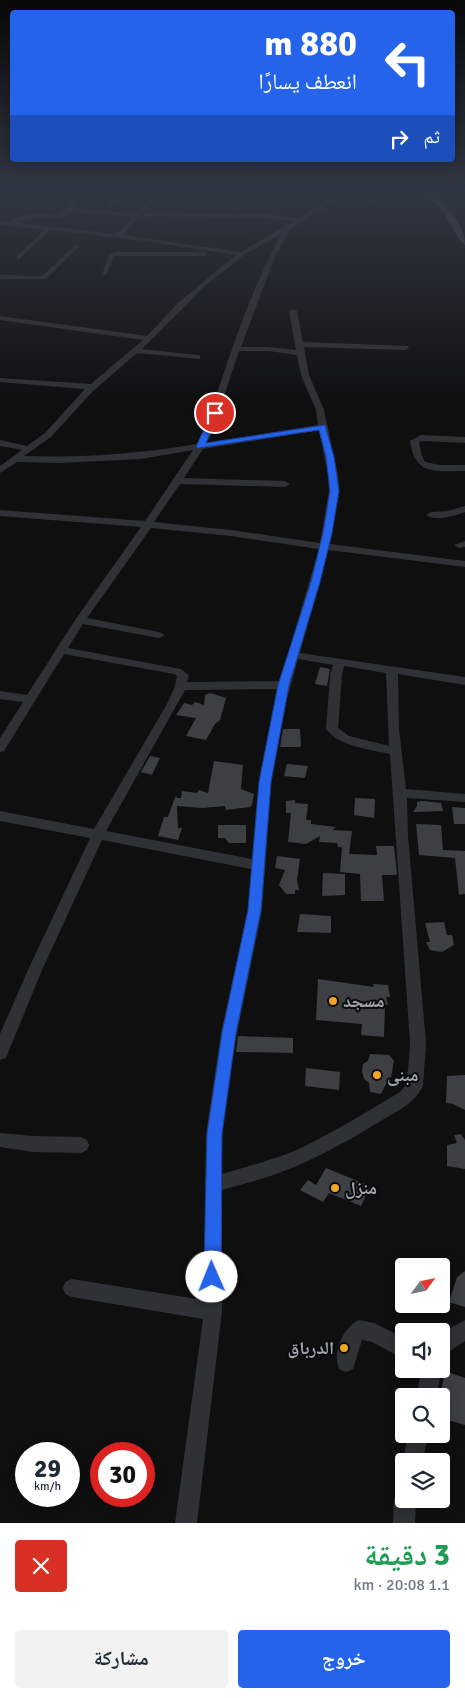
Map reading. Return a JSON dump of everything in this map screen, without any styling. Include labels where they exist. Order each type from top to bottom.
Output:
[{"type":"street","points":[[0,277],[44,278],[59,263]]},
{"type":"street","points":[[104,274],[108,263]]},
{"type":"street","points":[[0,470],[48,435],[92,387],[149,339],[181,305],[231,263]]},
{"type":"street","points":[[0,748],[60,650],[200,447],[212,424],[236,348],[270,263]]},
{"type":"street","points":[[186,1523],[213,1311],[214,1134],[220,1090],[229,1033],[255,910],[265,782],[284,685],[328,533],[334,491],[330,457],[322,427],[320,410],[305,374],[293,311]]},
{"type":"street","points":[[0,318],[149,339]]},
{"type":"street","points":[[236,348],[405,348]]},
{"type":"street","points":[[135,351],[197,357]]},
{"type":"street","points":[[0,380],[92,387]]},
{"type":"street","points":[[16,458],[60,460],[132,457],[322,427]]},
{"type":"street","points":[[465,440],[421,438],[414,441],[419,461],[423,464],[436,468],[465,468]]},
{"type":"street","points":[[0,443],[30,449]]},
{"type":"street","points":[[178,481],[285,484]]},
{"type":"street","points":[[431,515],[449,514],[465,508]]},
{"type":"street","points":[[0,513],[148,523],[378,555],[465,564]]},
{"type":"street","points":[[80,620],[159,635]]},
{"type":"street","points":[[0,1053],[35,970],[97,836],[173,704],[181,686],[183,675],[177,671],[60,650]]},
{"type":"street","points":[[293,655],[392,669],[465,682]]},
{"type":"street","points":[[340,661],[336,675],[332,729],[346,739],[396,752]]},
{"type":"street","points":[[213,1185],[277,1166],[316,1149],[406,1097],[415,1086],[417,1080],[418,1043],[401,836],[392,669]]},
{"type":"street","points":[[181,686],[284,685]]},
{"type":"street","points":[[0,695],[30,699]]},
{"type":"street","points":[[400,793],[465,798]]},
{"type":"street","points":[[0,816],[97,836],[258,865]]},
{"type":"street","points":[[0,1140],[33,1144],[81,1145]]},
{"type":"street","points":[[72,1288],[213,1311]]},
{"type":"street","points":[[346,1362],[352,1337],[359,1330],[374,1333],[395,1344]]},
{"type":"street","points":[[450,1339],[465,1330]]},
{"type":"street","points":[[404,1523],[405,1508]]},
{"type":"building","points":[[320,667],[330,669],[327,686],[315,684]]},
{"type":"building","points":[[210,693],[226,698],[220,720],[215,724],[206,740],[186,736],[196,718],[176,715],[184,703],[192,705],[195,702],[204,705],[205,695]]},
{"type":"building","points":[[283,729],[300,729],[301,747],[280,747]]},
{"type":"building","points":[[150,756],[160,758],[152,775],[141,772]]},
{"type":"building","points":[[214,761],[243,765],[241,789],[254,794],[252,805],[250,807],[226,810],[225,806],[203,808],[177,806],[178,828],[182,828],[178,840],[158,836],[164,817],[168,817],[176,795],[177,798],[181,798],[182,791],[197,793],[199,790],[208,793]]},
{"type":"building","points":[[287,764],[308,766],[305,778],[284,776]]},
{"type":"building","points":[[355,798],[375,799],[374,818],[354,815]]},
{"type":"building","points":[[295,800],[295,803],[308,804],[306,820],[311,820],[311,824],[336,827],[332,830],[352,831],[349,854],[377,855],[376,846],[394,846],[397,875],[382,875],[384,901],[361,901],[360,874],[340,872],[342,847],[338,847],[337,843],[319,842],[320,836],[306,844],[288,842],[291,813],[286,813],[286,801]]},
{"type":"building","points":[[417,802],[441,803],[443,811],[413,812]]},
{"type":"building","points":[[452,807],[465,808],[465,824],[454,824]]},
{"type":"building","points":[[416,824],[441,825],[443,850],[465,851],[465,894],[459,895],[455,858],[419,855]]},
{"type":"building","points":[[218,825],[246,825],[246,843],[229,843],[225,838],[218,838]]},
{"type":"building","points":[[277,856],[300,859],[297,880],[299,890],[295,890],[295,894],[286,894],[279,885],[285,870],[275,868]]},
{"type":"building","points":[[323,873],[345,874],[345,895],[322,896]]},
{"type":"building","points":[[300,914],[331,916],[331,933],[297,932]]},
{"type":"building","points":[[444,922],[447,935],[452,935],[454,945],[442,952],[430,950],[426,942],[430,942],[425,923]]},
{"type":"building","points":[[318,979],[374,987],[373,984],[388,985],[390,997],[386,997],[388,1005],[385,1005],[384,1037],[361,1035],[362,1024],[316,1020]]},
{"type":"building","points":[[238,1036],[293,1038],[293,1053],[236,1052]]},
{"type":"building","name":"مبنى","points":[[370,1054],[389,1055],[394,1061],[390,1082],[386,1084],[381,1094],[370,1092],[369,1083],[364,1079],[362,1072],[363,1064],[368,1061]]},
{"type":"building","points":[[306,1068],[340,1072],[339,1090],[305,1086]]},
{"type":"building","name":"مبنى","points":[[465,1075],[465,1110],[446,1103],[447,1076]]},
{"type":"building","points":[[461,1134],[465,1140],[465,1169],[447,1166],[447,1145],[457,1143],[454,1135]]},
{"type":"building","name":"منزل","points":[[326,1168],[370,1186],[361,1206],[329,1193],[323,1202],[300,1190],[308,1180],[316,1185]]},
{"type":"building","points":[[465,1271],[465,1307],[450,1302],[457,1277]]},
{"type":"building","points":[[450,1373],[465,1378],[465,1425],[450,1421],[450,1388],[442,1388],[444,1378],[450,1378]]},
{"type":"place","name":"مسجد","points":[[333,1001]]},
{"type":"place","name":"مبنى","points":[[377,1075]]},
{"type":"place","name":"منزل","points":[[335,1188]]},
{"type":"place","name":"الدرباق","points":[[344,1348]]},
{"type":"route","points":[[212,1277],[214,1134],[229,1033],[255,910],[265,782],[279,706],[328,533],[334,491],[334,475],[322,427],[200,447],[207,436],[215,413]]}]
